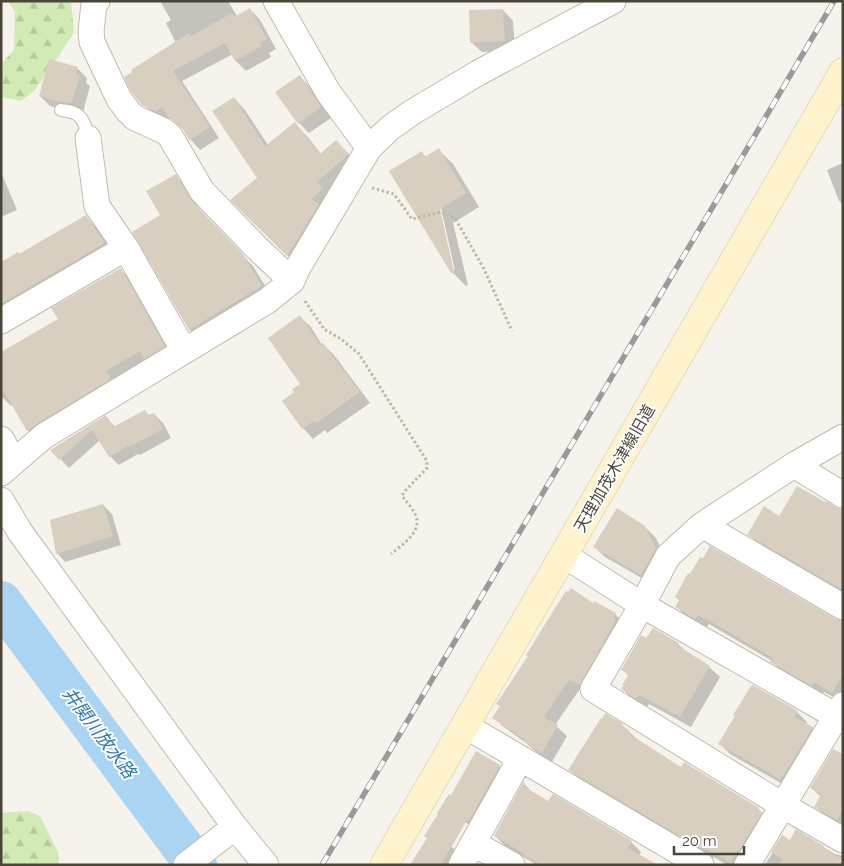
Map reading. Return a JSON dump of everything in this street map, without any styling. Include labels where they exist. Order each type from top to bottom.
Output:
[{"type":"street","points":[[97,1],[94,4],[91,31],[92,42],[119,99],[134,118],[164,130],[170,136],[202,190],[257,248],[292,281]]},
{"type":"street","points":[[276,1],[328,92],[369,148]]},
{"type":"street","points":[[1,439],[8,467],[44,436],[267,301],[292,281],[297,269],[369,148],[390,128],[478,73],[613,1]]},
{"type":"street","name":"天理加茂木津線旧道","points":[[384,865],[843,72]]},
{"type":"street","points":[[88,138],[98,206],[126,248],[184,351]]},
{"type":"street","points":[[1,321],[126,248]]},
{"type":"street","points":[[843,437],[794,465],[702,525],[668,556],[593,689],[782,805],[843,840]]},
{"type":"street","points":[[794,465],[843,495]]},
{"type":"street","points":[[1,500],[20,532],[231,830],[266,865]]},
{"type":"street","points":[[702,525],[843,607]]},
{"type":"street","points":[[564,555],[642,605],[841,713],[782,805],[747,865]]},
{"type":"street","points":[[464,725],[701,865]]},
{"type":"street","points":[[461,865],[520,758]]},
{"type":"street","points":[[186,865],[231,830]]},
{"type":"street","points":[[473,843],[512,865]]},
{"type":"lane","points":[[61,110],[75,113],[87,129],[88,138]]},
{"type":"path","points":[[350,181],[394,194],[412,219],[442,212],[455,218],[484,269],[512,331]]},
{"type":"path","points":[[292,281],[324,329],[342,340],[358,354],[427,461],[427,468],[402,496],[414,511],[417,518],[417,526],[405,543],[391,554]]},
{"type":"green space","points":[[8,1],[71,1],[74,33],[35,90],[21,101],[1,97],[1,64],[14,50],[15,12]]},
{"type":"green space","points":[[28,811],[40,816],[58,852],[59,865],[1,865],[1,813]]},
{"type":"building","points":[[250,8],[267,39],[260,43],[262,46],[235,61],[225,43],[173,71],[210,127],[189,140],[182,128],[168,117],[162,107],[155,111],[143,106],[131,92],[124,77],[132,72],[131,70],[189,33],[191,36],[232,13],[234,17]]},
{"type":"building","points":[[503,9],[505,41],[470,43],[469,10]]},
{"type":"building","points":[[49,59],[78,67],[76,74],[80,75],[72,102],[60,102],[39,96]]},
{"type":"building","points":[[300,75],[321,107],[298,124],[275,92]]},
{"type":"building","points":[[234,97],[265,146],[295,122],[320,154],[336,140],[349,154],[317,182],[323,188],[312,199],[319,204],[287,256],[230,200],[257,178],[212,111]]},
{"type":"building","points":[[439,148],[466,193],[440,209],[454,272],[451,273],[389,171],[422,151],[425,157]]},
{"type":"building","points":[[176,174],[192,201],[243,254],[262,286],[189,330],[132,232],[160,215],[146,191]]},
{"type":"building","points":[[86,215],[105,243],[1,304],[1,262],[18,252],[19,254]]},
{"type":"building","points":[[121,268],[165,346],[144,359],[140,351],[106,371],[111,379],[27,431],[1,387],[1,352],[58,319],[51,308]]},
{"type":"building","points":[[300,315],[320,345],[323,343],[360,392],[316,423],[314,421],[302,429],[282,401],[294,392],[292,389],[300,384],[268,338]]},
{"type":"building","points":[[145,410],[148,415],[154,413],[163,429],[109,457],[92,430],[59,460],[50,450],[106,415],[113,427]]},
{"type":"building","points":[[797,486],[825,502],[843,509],[843,590],[747,535],[764,506],[779,516]]},
{"type":"building","points":[[103,504],[113,536],[56,554],[50,520]]},
{"type":"building","points":[[617,508],[645,526],[656,548],[641,575],[593,547]]},
{"type":"building","points":[[710,546],[836,619],[843,621],[843,675],[832,693],[814,682],[812,686],[770,662],[773,658],[715,624],[698,615],[695,619],[675,607],[679,600],[675,597],[688,573],[690,574],[700,557],[703,558]]},
{"type":"building","points":[[571,588],[593,603],[594,601],[616,613],[613,618],[616,620],[580,685],[569,680],[544,717],[558,725],[542,753],[492,718],[500,706],[496,704],[528,656],[526,655],[566,591],[568,592]]},
{"type":"building","points":[[653,628],[679,643],[677,645],[710,666],[680,717],[639,695],[636,699],[621,689],[629,674],[621,670],[641,635],[646,638]]},
{"type":"building","points":[[753,685],[798,711],[794,717],[813,727],[780,779],[718,744],[735,716],[733,715]]},
{"type":"building","points":[[605,713],[623,724],[622,726],[629,730],[628,733],[681,767],[684,762],[759,808],[757,810],[762,813],[730,863],[704,847],[702,849],[568,770]]},
{"type":"building","points":[[833,749],[843,754],[843,810],[837,820],[814,807],[821,794],[810,788]]},
{"type":"building","points":[[476,751],[500,765],[469,821],[467,820],[441,865],[410,865],[427,838],[424,836],[437,813],[449,794],[451,795]]},
{"type":"building","points":[[523,782],[525,783],[523,786],[548,801],[553,794],[632,841],[628,848],[658,865],[541,865],[524,855],[494,836]]},
{"type":"building","points":[[796,829],[843,859],[843,865],[779,865],[783,859],[771,852],[782,835],[790,840]]},
{"type":"waterway","name":"井関川放水路","points":[[1,602],[196,865]]},
{"type":"railway","points":[[322,865],[834,1]]}]
